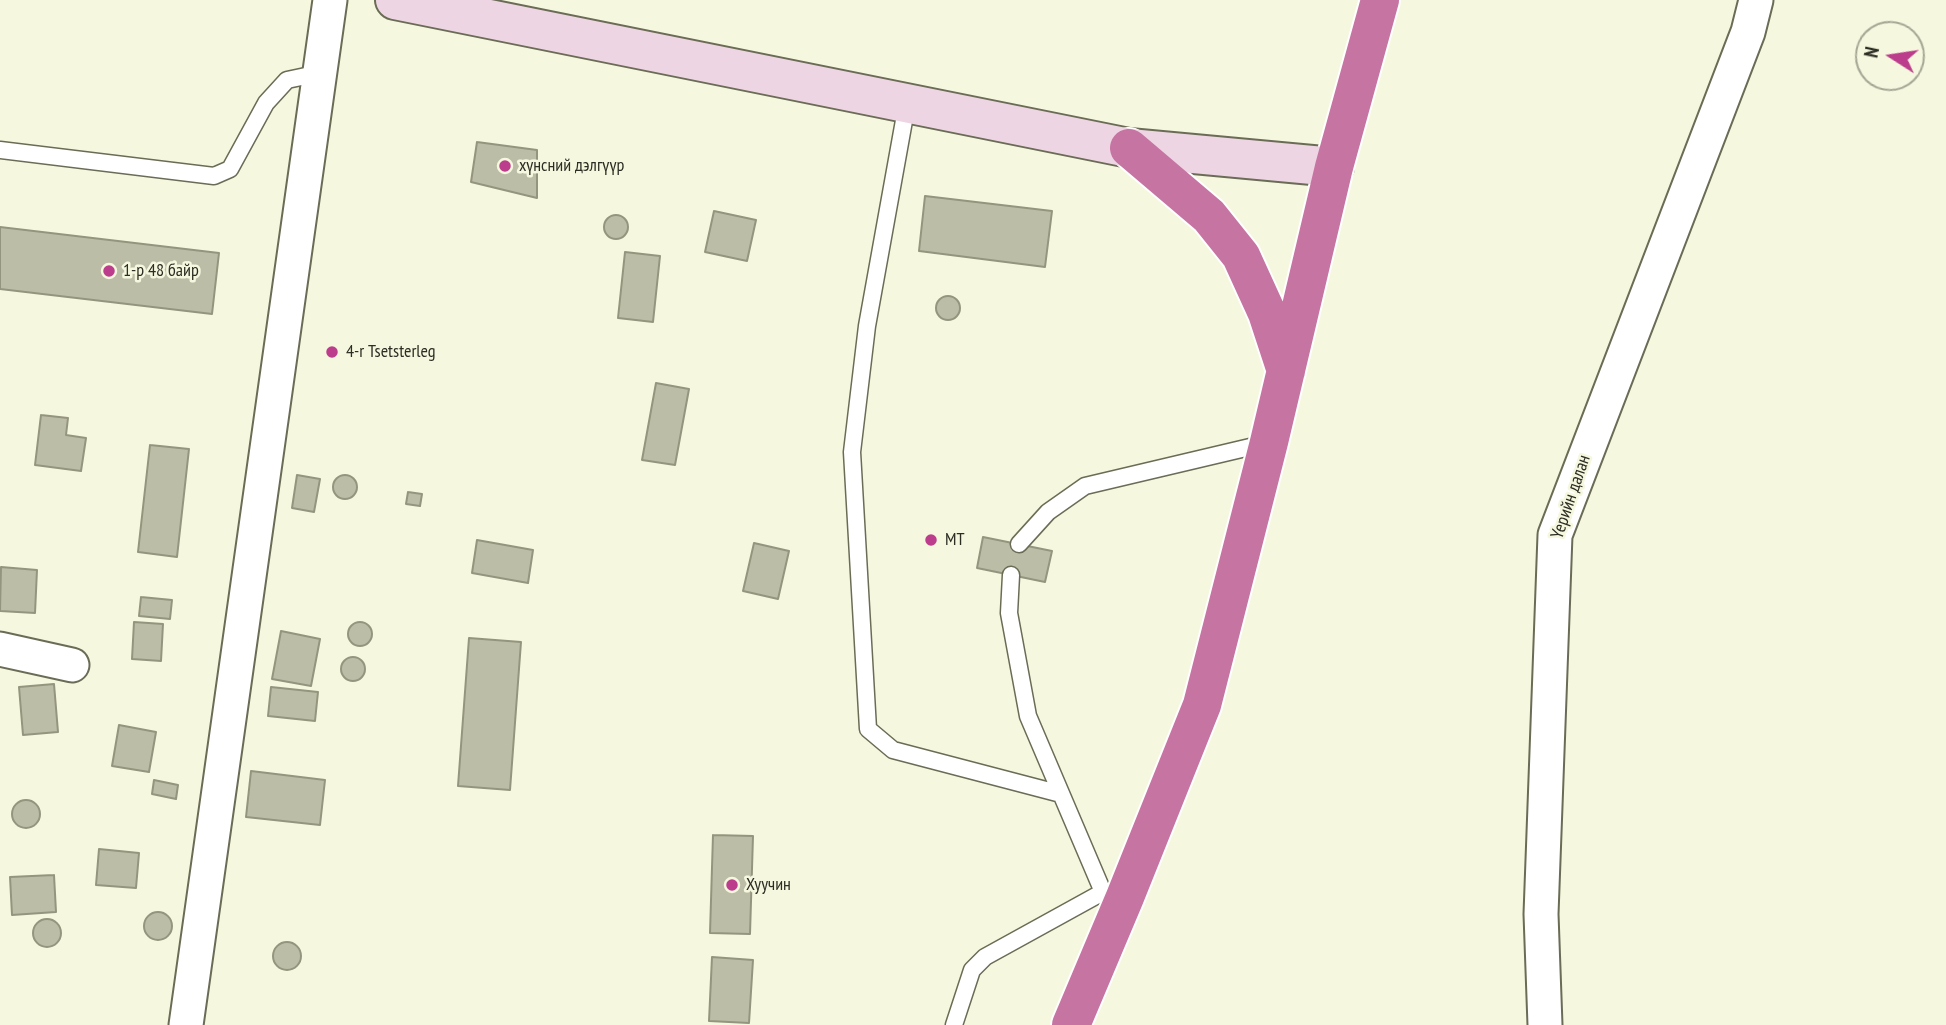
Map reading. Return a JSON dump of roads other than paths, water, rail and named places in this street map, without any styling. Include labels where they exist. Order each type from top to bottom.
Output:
[{"type":"highway","points":[[1071,1025],[1114,895],[1202,705],[1269,442],[1334,167],[1380,0]]},
{"type":"highway","points":[[1129,148],[1209,216],[1241,256],[1266,313],[1286,371]]},
{"type":"street","points":[[186,1025],[330,0]]},
{"type":"street","points":[[395,0],[1129,148],[1334,167]]},
{"type":"street","name":"Үерийн далан","points":[[1545,1025],[1541,914],[1555,535],[1748,33],[1756,0]]},
{"type":"street","points":[[0,649],[72,665]]},
{"type":"lane","points":[[0,149],[214,176],[230,169],[266,103],[287,80],[320,73]]},
{"type":"lane","points":[[907,104],[867,326],[852,452],[868,729],[893,750],[1061,794]]},
{"type":"lane","points":[[1019,544],[1048,512],[1085,485],[1269,442]]},
{"type":"lane","points":[[954,1025],[972,970],[985,957],[1114,895],[1061,794],[1028,716],[1009,613],[1011,575]]},
{"type":"place","name":"хүнсний дэлгүүр","points":[[505,166]]},
{"type":"place","name":"1-р 48 байр","points":[[109,271]]},
{"type":"place","name":"4-r Tsetsterleg","points":[[332,352]]},
{"type":"place","name":"MT","points":[[931,540]]},
{"type":"place","name":"Хуучин","points":[[732,885]]}]
